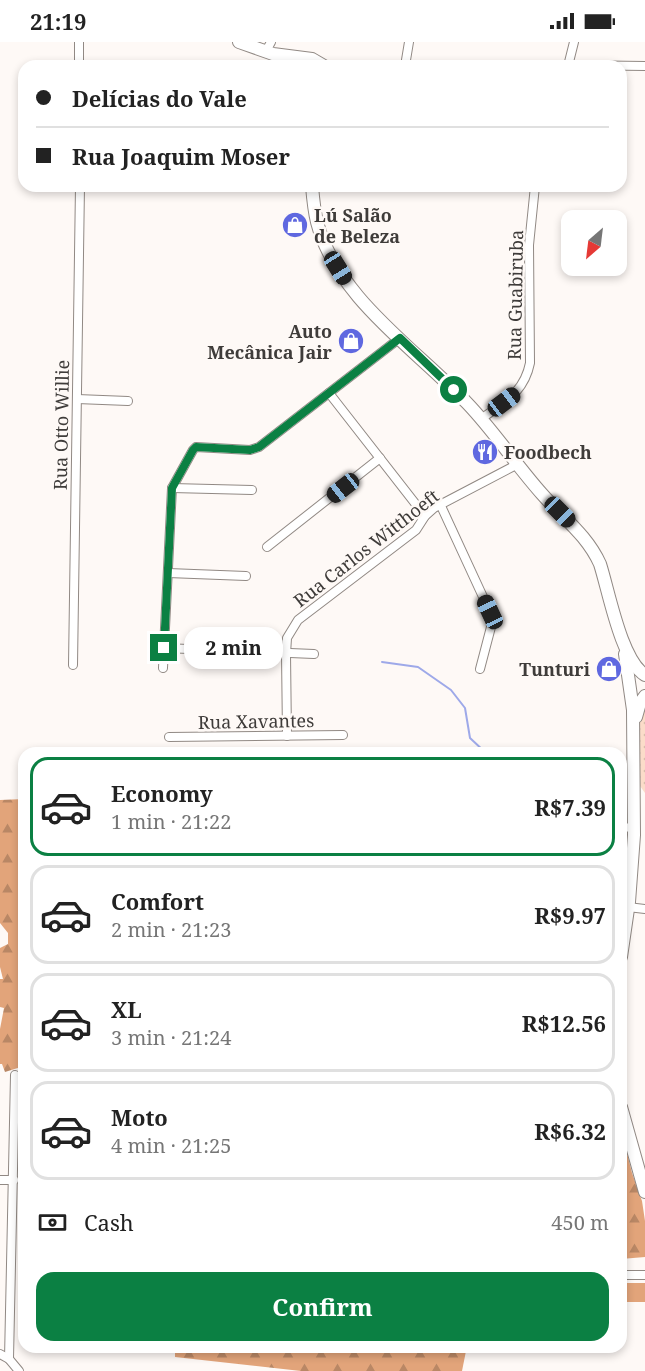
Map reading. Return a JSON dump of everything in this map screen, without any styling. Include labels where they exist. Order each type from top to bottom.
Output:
[{"type":"main road","points":[[239,42],[314,60]]},
{"type":"main road","points":[[270,49],[281,60]]},
{"type":"main road","points":[[313,192],[317,224],[332,258],[362,301],[441,376],[481,419],[516,465],[546,499],[583,535],[600,564],[623,643],[633,710],[634,788],[627,827],[627,915]]},
{"type":"main road","points":[[623,643],[632,662],[645,675]]},
{"type":"main road","points":[[633,710],[645,685]]},
{"type":"main road","points":[[634,724],[637,710],[645,696]]},
{"type":"main road","points":[[634,788],[645,801]]},
{"type":"main road","points":[[627,827],[645,820]]},
{"type":"main road","points":[[627,1128],[645,1192]]},
{"type":"street","points":[[79,42],[79,60]]},
{"type":"street","points":[[406,60],[409,42]]},
{"type":"street","points":[[569,60],[574,42]]},
{"type":"street","points":[[627,66],[645,66]]},
{"type":"street","name":"Rua Otto Willie","points":[[73,665],[80,192]]},
{"type":"street","name":"Rua Guabiruba","points":[[481,419],[519,390],[528,376],[530,363],[529,245],[535,192]]},
{"type":"street","points":[[163,668],[172,488],[189,455],[196,447],[250,450],[259,447],[400,338]]},
{"type":"street","points":[[329,393],[425,516]]},
{"type":"street","points":[[77,399],[129,401]]},
{"type":"street","points":[[267,547],[380,458]]},
{"type":"street","name":"Rua Carlos Witthoeft","points":[[287,736],[286,654],[287,638],[291,628],[298,620],[416,530],[425,516],[516,465]]},
{"type":"street","points":[[172,488],[252,490]]},
{"type":"street","points":[[441,506],[490,612],[490,627],[480,669]]},
{"type":"street","points":[[168,573],[246,576]]},
{"type":"street","points":[[164,648],[314,654]]},
{"type":"street","name":"Rua Xavantes","points":[[169,737],[343,735]]},
{"type":"street","points":[[628,908],[645,909]]},
{"type":"street","points":[[9,1359],[17,1193],[14,1180],[15,1075]]},
{"type":"street","points":[[0,1180],[14,1180]]},
{"type":"street","points":[[627,1275],[645,1275]]},
{"type":"street","points":[[0,1354],[9,1359],[19,1371]]},
{"type":"green space","points":[[18,799],[18,1068],[5,1072],[0,1064],[0,1029],[4,1008],[0,1007],[0,979],[3,979],[0,967],[0,948],[8,944],[8,933],[0,923],[0,800]]},
{"type":"green space","points":[[627,1153],[642,1201],[645,1221],[645,1257],[627,1258]]},
{"type":"green space","points":[[627,1283],[645,1283],[645,1302],[627,1302]]},
{"type":"green space","points":[[175,1353],[466,1353],[462,1371],[301,1371],[175,1357]]},
{"type":"shaded area","points":[[645,702],[645,793],[640,786],[640,714]]},
{"type":"waterway","points":[[382,662],[418,667],[451,690],[465,708],[470,738],[480,747]]},
{"type":"place","name":"Lú Salão de Beleza","points":[[295,225]]},
{"type":"place","name":"Auto Mecânica Jair","points":[[351,341]]},
{"type":"place","name":"Foodbech","points":[[485,452]]},
{"type":"place","name":"Tunturi","points":[[609,669]]},
{"type":"route","points":[[164,648],[172,488],[189,455],[196,447],[250,450],[259,447],[400,338],[454,390]]}]
